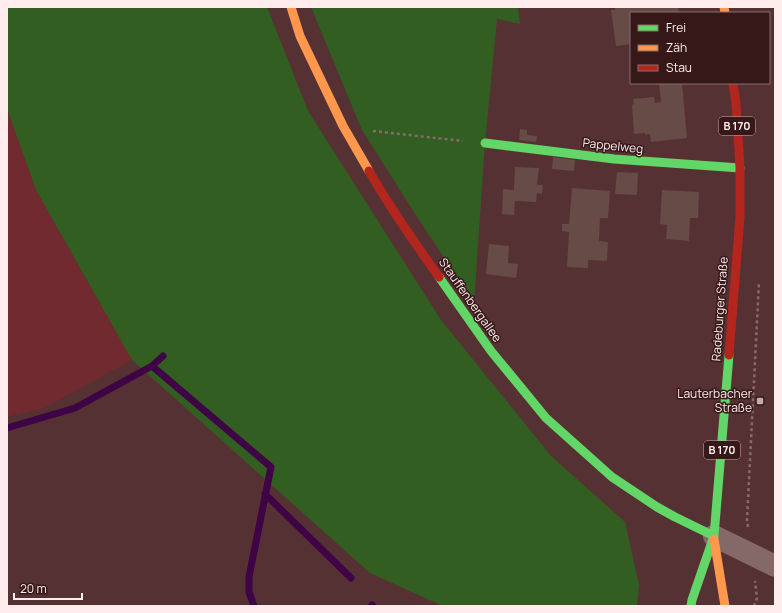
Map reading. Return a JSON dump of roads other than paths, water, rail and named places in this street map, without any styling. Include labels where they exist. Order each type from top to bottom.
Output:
[{"type":"main road","name":"Stauffenbergallee","points":[[291,7],[300,36],[343,126],[378,187],[491,351],[546,418],[612,477],[657,507],[714,536]]},
{"type":"main road","name":"Radeburger Straße","points":[[725,606],[714,536],[740,217],[740,168],[736,104],[733,84]]},
{"type":"main road","name":"Pappelweg","points":[[484,143],[614,159],[740,168]]},
{"type":"main road","name":"Radeburger Straße","points":[[691,606],[714,536]]},
{"type":"street","points":[[714,536],[775,566]]},
{"type":"waterway","points":[[7,428],[75,408],[152,366],[163,356]]},
{"type":"waterway","points":[[152,366],[271,467],[249,577],[249,592],[254,606]]},
{"type":"waterway","points":[[265,494],[351,578]]},
{"type":"place","name":"Lauterbacher Straße","points":[[760,401]]}]
